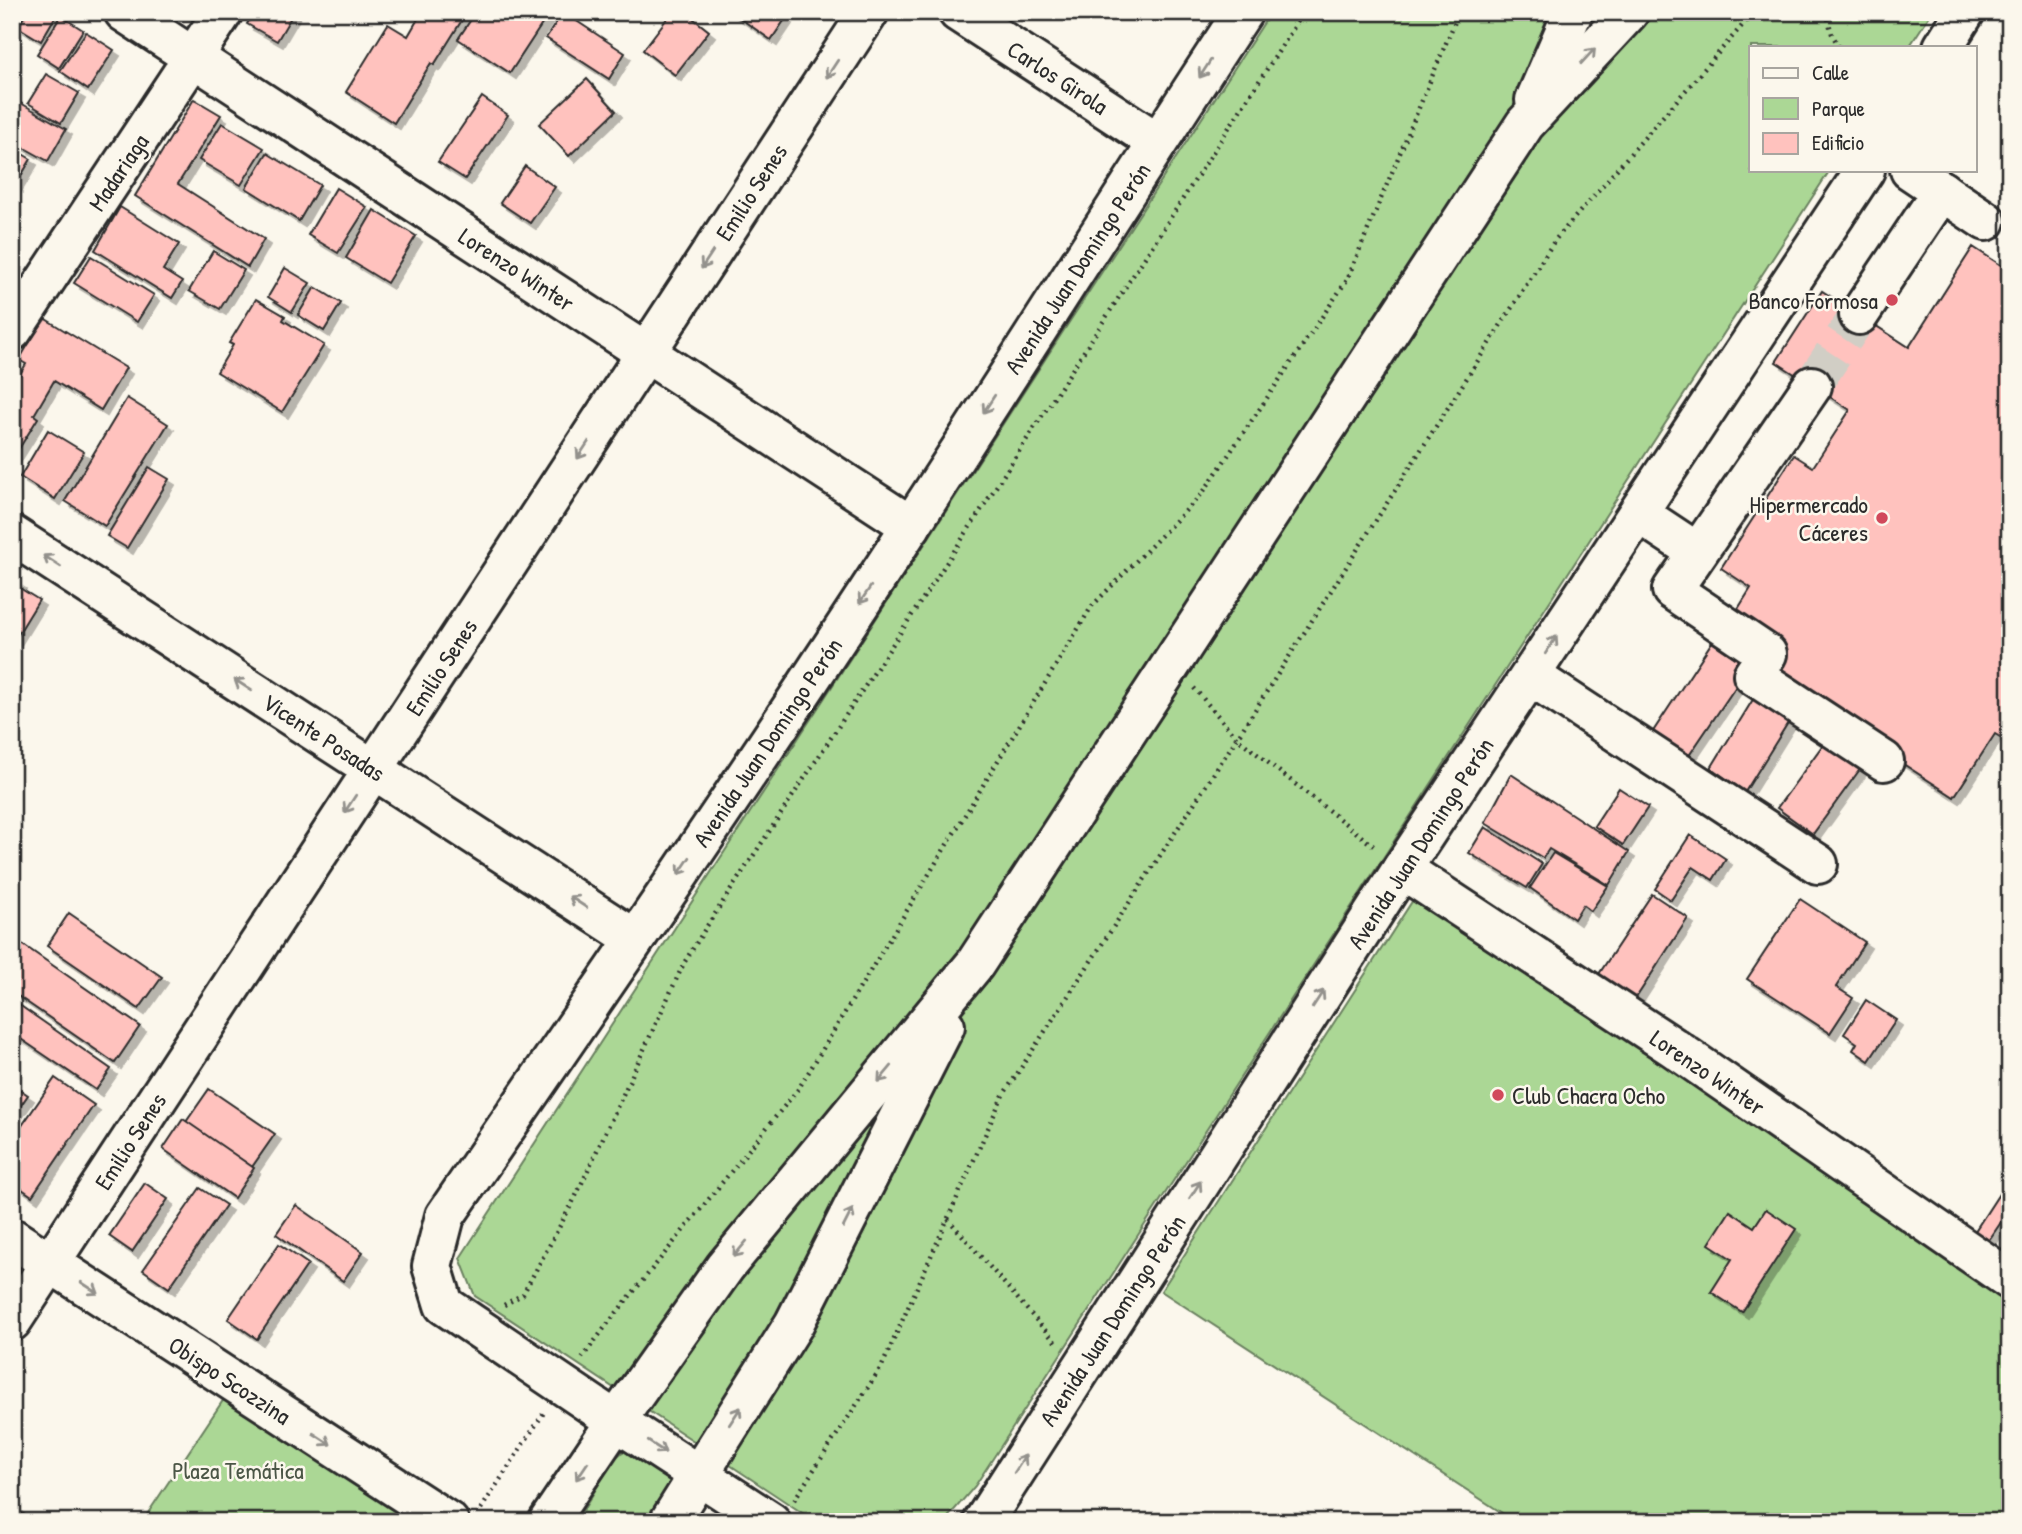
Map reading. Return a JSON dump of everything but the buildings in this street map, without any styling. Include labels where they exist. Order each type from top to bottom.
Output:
[{"type":"main road","name":"Lorenzo Winter","points":[[124,12],[911,526]]},
{"type":"main road","name":"Madariaga","points":[[12,331],[223,12]]},
{"type":"main road","name":"Emilio Senes","points":[[12,1321],[869,12]]},
{"type":"main road","name":"Carlos Girola","points":[[958,12],[1157,142]]},
{"type":"main road","name":"Avenida Juan Domingo Perón","points":[[699,1473],[444,1305],[432,1266],[446,1216],[911,526],[1243,12]]},
{"type":"main road","points":[[1525,124],[1573,12]]},
{"type":"main road","points":[[548,1522],[724,1267],[975,964],[1525,124],[1629,12]]},
{"type":"main road","points":[[1944,46],[1965,12]]},
{"type":"main road","name":"Avenida Juan Domingo Perón","points":[[983,1522],[1402,869],[1864,172]]},
{"type":"main road","points":[[1913,172],[1986,220]]},
{"type":"main road","points":[[1859,315],[1941,191]]},
{"type":"main road","points":[[1812,386],[1672,590],[1767,654],[1754,675],[1884,761]]},
{"type":"main road","points":[[1637,513],[1697,552]]},
{"type":"main road","name":"Vicente Posadas","points":[[12,535],[635,939]]},
{"type":"main road","points":[[1531,676],[1818,864]]},
{"type":"main road","name":"Lorenzo Winter","points":[[1402,869],[1673,1047],[2010,1280]]},
{"type":"main road","points":[[669,1522],[794,1324],[975,964]]},
{"type":"main road","name":"Obispo Scozzina","points":[[12,1238],[464,1516]]},
{"type":"main road","points":[[699,1473],[779,1516]]},
{"type":"path","points":[[472,1323],[523,1294],[575,1198],[684,963],[971,527],[1304,12]]},
{"type":"path","points":[[464,1516],[609,1322],[799,1088],[1091,606],[1202,494],[1347,280],[1460,12]]},
{"type":"path","points":[[779,1516],[882,1366],[1002,1097],[1237,738],[1556,240],[1754,12]]},
{"type":"path","points":[[1826,12],[1838,46]]},
{"type":"path","points":[[1172,663],[1237,738],[1402,869]]},
{"type":"path","points":[[948,1219],[1080,1370]]},
{"type":"green space","points":[[1271,12],[1932,12],[1910,46],[1749,46],[1749,172],[1829,172],[975,1486],[944,1522],[816,1522],[475,1296],[460,1258]]},
{"type":"green space","name":"Club Chacra Ocho","points":[[1413,900],[2010,1293],[2010,1522],[1516,1522],[1161,1291]]},
{"type":"green space","name":"Plaza Temática","points":[[224,1399],[412,1522],[142,1522]]},
{"type":"green space","points":[[625,1450],[673,1478],[672,1487],[649,1522],[576,1522],[614,1459]]},
{"type":"tunnel","points":[[1812,386],[1859,315]]},
{"type":"place","name":"Banco Formosa","points":[[1892,300]]},
{"type":"place","name":"Hipermercado Cáceres","points":[[1882,518]]},
{"type":"place","name":"Club Chacra Ocho","points":[[1498,1095]]}]
